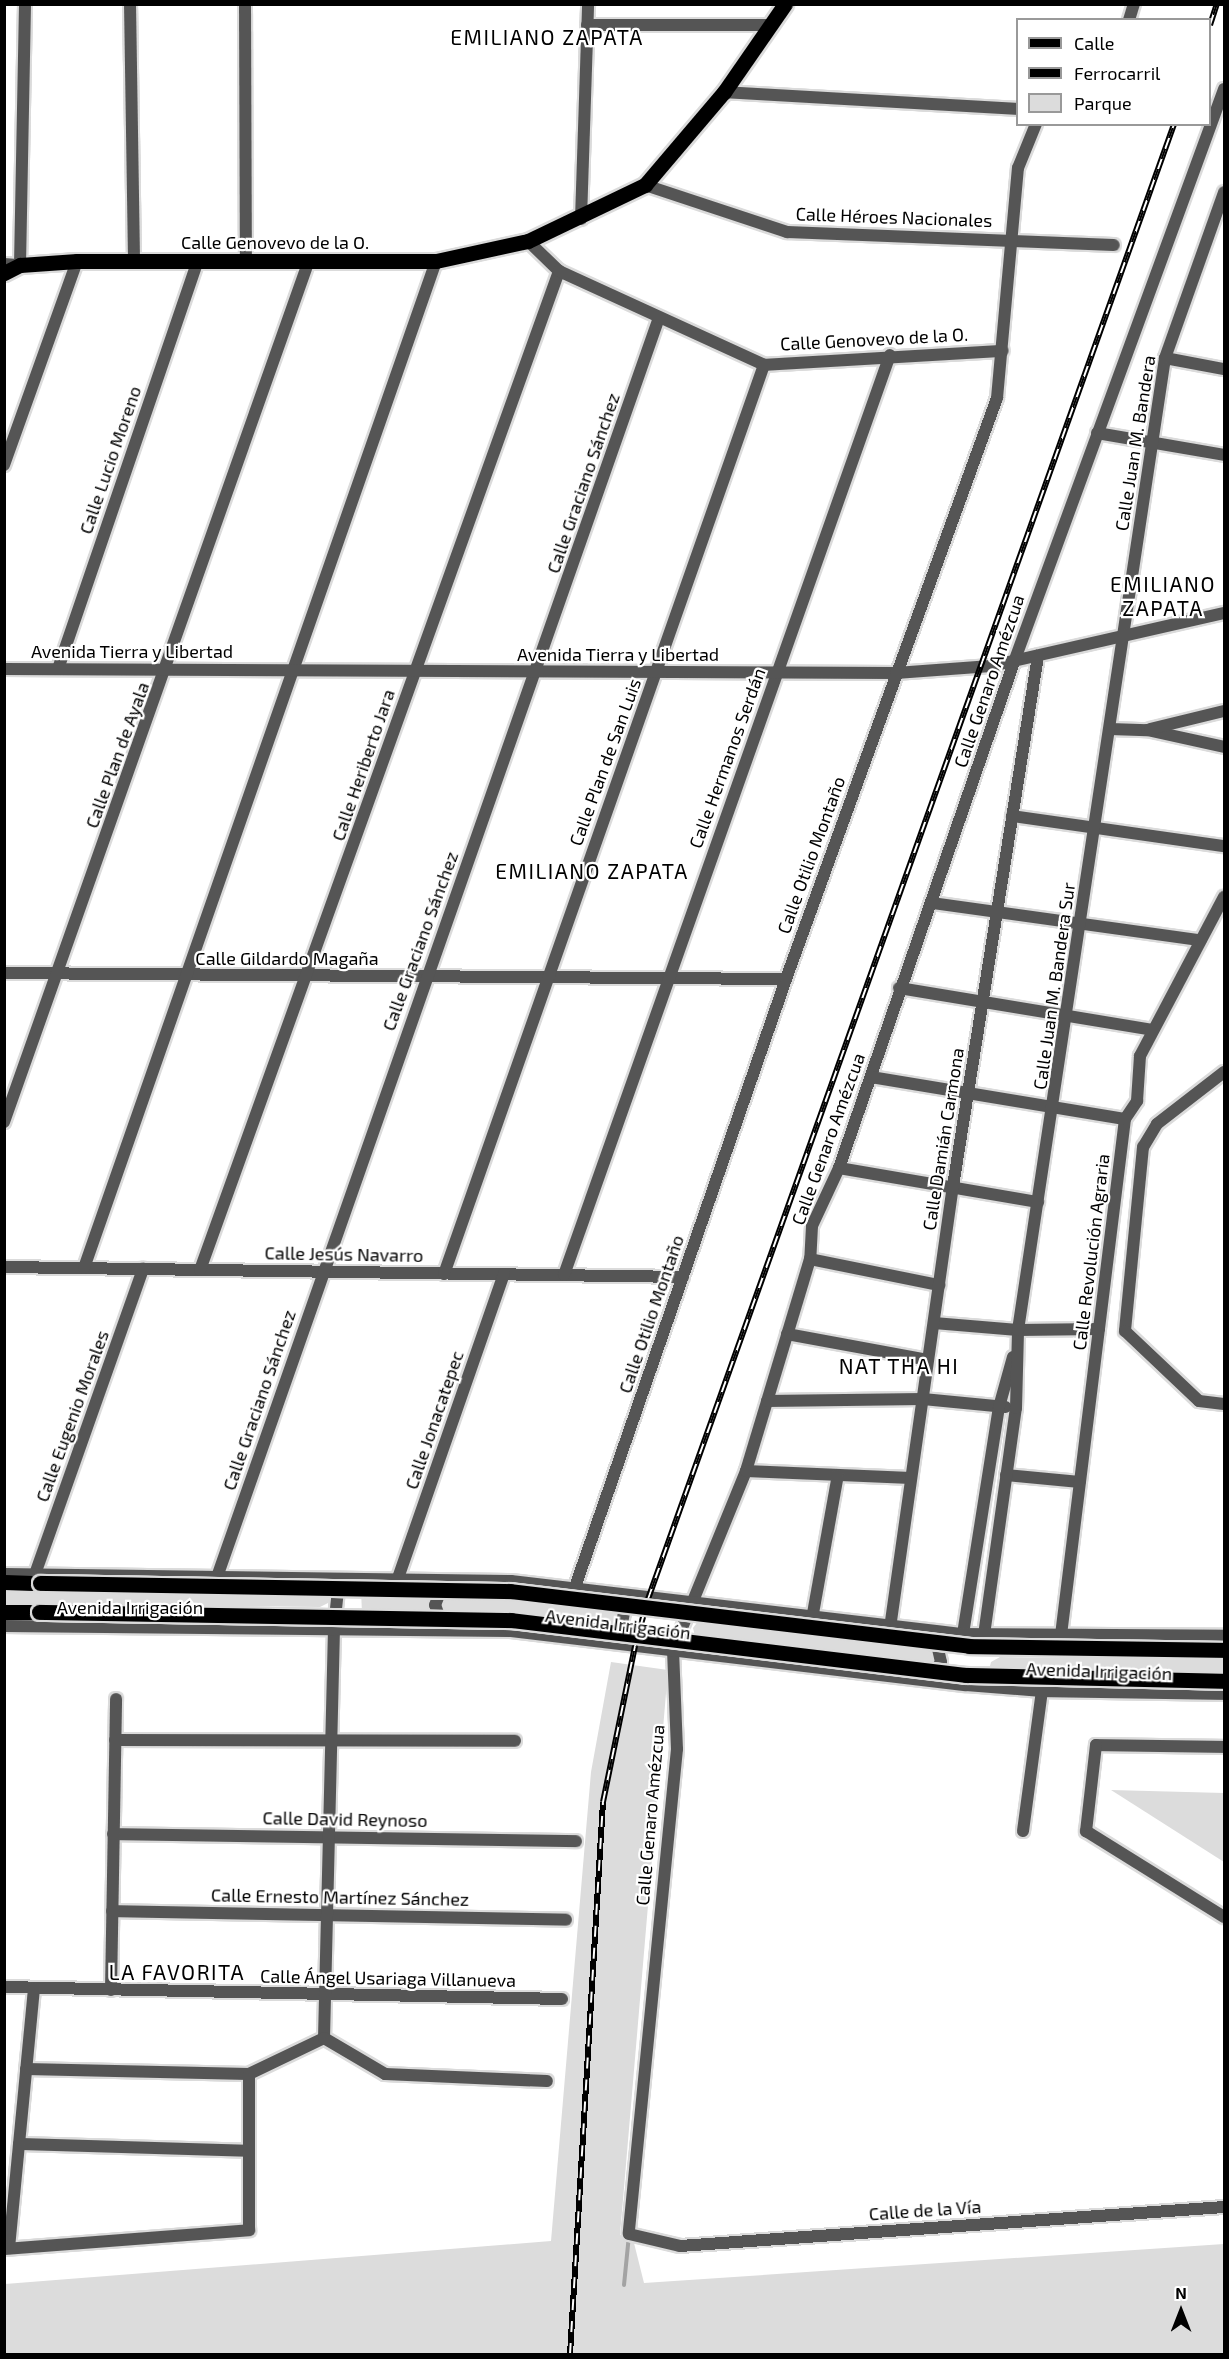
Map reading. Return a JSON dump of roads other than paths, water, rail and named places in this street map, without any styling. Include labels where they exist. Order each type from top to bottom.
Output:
[{"type":"main road","name":"Calle Genovevo de la O.","points":[[4,273],[12,265],[77,261],[308,263],[436,261],[528,241],[581,219],[645,185],[724,92],[785,4]]},
{"type":"main road","name":"Avenida Irrigación","points":[[4,1582],[37,1579],[510,1591],[969,1646],[1224,1650]]},
{"type":"main road","name":"Avenida Irrigación","points":[[4,1612],[511,1620],[966,1676],[1224,1681]]},
{"type":"street","points":[[12,265],[25,4]]},
{"type":"street","points":[[130,4],[134,261]]},
{"type":"street","points":[[245,4],[246,262]]},
{"type":"street","points":[[581,219],[588,4]]},
{"type":"street","points":[[587,25],[771,25]]},
{"type":"street","name":"Calle Genaro Amézcua","points":[[629,2234],[677,1749],[674,1650],[689,1603],[746,1471],[810,1259],[812,1226],[838,1168],[871,1077],[899,988],[932,903],[1014,662],[1097,433],[1219,121],[1224,89]]},
{"type":"street","points":[[724,92],[1016,109]]},
{"type":"street","name":"Calle Otilio Montaño","points":[[574,1590],[786,979],[997,398],[1018,168],[1035,126]]},
{"type":"street","name":"Calle Héroes Nacionales","points":[[645,185],[787,232],[1013,238],[1114,245]]},
{"type":"street","name":"Calle Juan M. Bandera","points":[[1124,636],[1165,358],[1224,192]]},
{"type":"street","name":"Calle Genovevo de la O.","points":[[528,241],[560,271],[764,365],[1003,351]]},
{"type":"street","points":[[4,465],[77,261]]},
{"type":"street","points":[[84,1268],[184,976],[295,670],[436,261]]},
{"type":"street","name":"Calle Lucio Moreno","points":[[58,669],[197,262]]},
{"type":"street","name":"Calle Plan de Ayala","points":[[4,1122],[166,670],[308,263]]},
{"type":"street","name":"Calle Heriberto Jara","points":[[200,1270],[308,976],[415,671],[560,271]]},
{"type":"street","name":"Calle Graciano Sánchez","points":[[217,1577],[322,1272],[537,671],[659,318]]},
{"type":"street","name":"Calle Hermanos Serdán","points":[[564,1275],[666,978],[890,356]]},
{"type":"street","points":[[1165,358],[1224,369]]},
{"type":"street","name":"Calle Plan de San Luis","points":[[444,1274],[764,365]]},
{"type":"street","points":[[1097,433],[1152,445],[1224,455]]},
{"type":"street","name":"Avenida Tierra y Libertad","points":[[4,669],[896,673],[1014,662],[1224,613]]},
{"type":"street","name":"Calle Juan M. Bandera Sur","points":[[963,1634],[999,1407],[1018,1336],[1055,1105],[1066,1017],[1124,636]]},
{"type":"street","name":"Calle Damián Carmona","points":[[890,1628],[953,1186],[1038,656]]},
{"type":"street","points":[[1147,730],[1224,711]]},
{"type":"street","points":[[1110,729],[1147,730],[1224,747]]},
{"type":"street","points":[[1012,816],[1224,846]]},
{"type":"street","name":"Calle Revolución Agraria","points":[[1061,1635],[1125,1119],[1137,1101],[1140,1056],[1224,897]]},
{"type":"street","points":[[932,903],[997,910],[1200,940]]},
{"type":"street","name":"Calle Gildardo Magaña","points":[[4,974],[786,979]]},
{"type":"street","points":[[899,988],[1153,1030]]},
{"type":"street","points":[[1224,1072],[1157,1124],[1143,1148],[1125,1331],[1199,1401],[1224,1404]]},
{"type":"street","points":[[871,1077],[968,1095],[1055,1105],[1125,1119]]},
{"type":"street","points":[[838,1168],[1038,1202]]},
{"type":"street","points":[[810,1259],[939,1284]]},
{"type":"street","name":"Calle Jesús Navarro","points":[[4,1268],[683,1277]]},
{"type":"street","name":"Calle Eugenio Morales","points":[[37,1579],[143,1269]]},
{"type":"street","name":"Calle Jonacatepec","points":[[398,1578],[504,1274]]},
{"type":"street","points":[[934,1323],[1018,1336],[1099,1329]]},
{"type":"street","points":[[788,1334],[928,1360]]},
{"type":"street","name":"Calle Juan M. Bandera Sur","points":[[984,1635],[1016,1408],[1018,1336]]},
{"type":"street","points":[[767,1401],[923,1399],[1016,1408]]},
{"type":"street","points":[[746,1471],[911,1478]]},
{"type":"street","points":[[812,1619],[838,1475]]},
{"type":"street","points":[[1006,1475],[1080,1482]]},
{"type":"street","name":"Avenida Irrigación","points":[[4,1574],[37,1579],[217,1577],[511,1581],[812,1619],[963,1634],[1224,1636]]},
{"type":"street","points":[[324,2038],[331,1836],[334,1627],[339,1578]]},
{"type":"street","points":[[445,1629],[435,1605],[441,1586],[451,1579]]},
{"type":"street","points":[[602,1641],[617,1632],[622,1623],[624,1611],[614,1595]]},
{"type":"street","name":"Avenida Irrigación","points":[[4,1626],[511,1630],[925,1680],[1042,1691],[1224,1694]]},
{"type":"street","points":[[925,1680],[941,1662],[938,1638],[932,1631]]},
{"type":"street","points":[[1023,1831],[1042,1691]]},
{"type":"street","points":[[111,1990],[116,1699]]},
{"type":"street","points":[[115,1740],[515,1741]]},
{"type":"street","points":[[1224,1747],[1096,1745],[1086,1831],[1224,1917]]},
{"type":"street","name":"Calle David Reynoso","points":[[113,1834],[576,1841]]},
{"type":"street","name":"Calle Ernesto Martínez Sánchez","points":[[112,1911],[566,1920]]},
{"type":"street","name":"Calle Ángel Usariaga Villanueva","points":[[4,1987],[562,1999]]},
{"type":"street","points":[[34,1988],[7,2248],[249,2230],[249,2074]]},
{"type":"street","points":[[26,2069],[249,2074],[324,2038]]},
{"type":"street","points":[[324,2038],[385,2074],[547,2081]]},
{"type":"street","points":[[19,2144],[249,2151]]},
{"type":"street","name":"Calle de la Vía","points":[[629,2234],[680,2246],[1224,2207]]},
{"type":"waterway","points":[[624,2285],[629,2235]]},
{"type":"railway","points":[[1211,22],[1217,4]]},
{"type":"railway","points":[[570,2354],[603,1802],[635,1646],[648,1599],[1173,126]]},
{"type":"district","name":"EMILIANO ZAPATA","points":[[547,37]]},
{"type":"district","name":"EMILIANO ZAPATA","points":[[1163,596]]},
{"type":"district","name":"EMILIANO ZAPATA","points":[[592,871]]},
{"type":"district","name":"NAT THA HI","points":[[899,1366]]},
{"type":"district","name":"LA FAVORITA","points":[[177,1972]]}]
